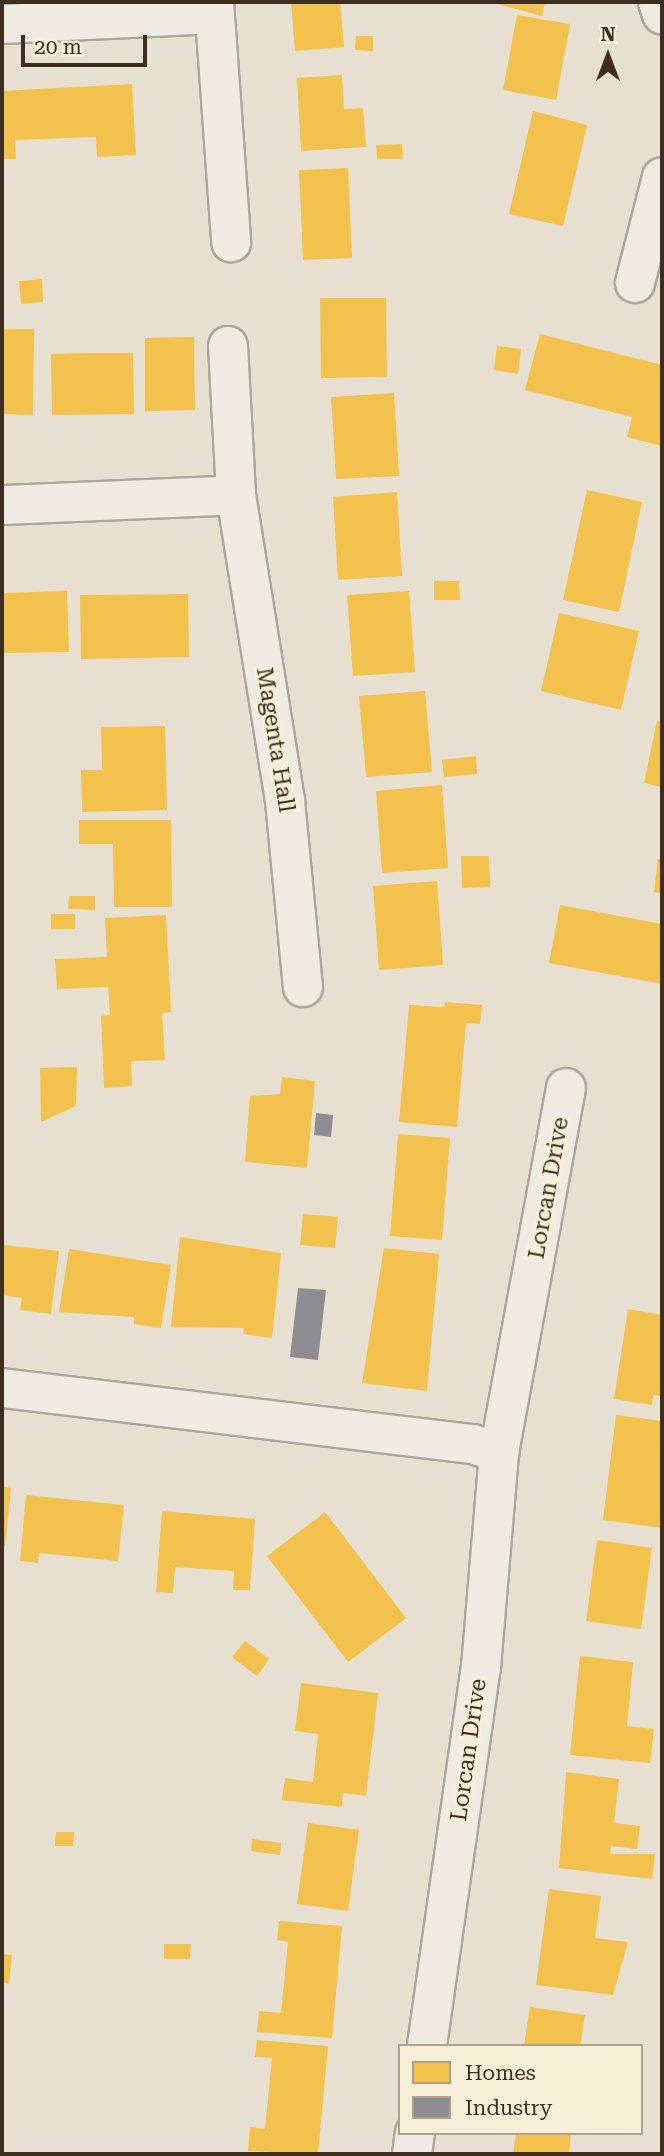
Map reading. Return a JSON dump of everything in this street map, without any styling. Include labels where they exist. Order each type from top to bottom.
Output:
[{"type":"street","points":[[658,2],[662,14]]},
{"type":"street","points":[[2,24],[214,8],[231,242]]},
{"type":"street","points":[[635,283],[662,177]]},
{"type":"street","name":"Magenta Hall","points":[[228,346],[236,495],[285,801],[303,987]]},
{"type":"street","points":[[2,505],[236,495]]},
{"type":"street","name":"Lorcan Drive","points":[[427,2044],[481,1666],[499,1453],[566,1088]]},
{"type":"street","points":[[2,1388],[473,1444],[499,1453]]},
{"type":"street","points":[[412,2154],[415,2135]]},
{"type":"building: Homes","points":[[291,2],[340,2],[344,47],[295,51]]},
{"type":"building: Homes","points":[[490,2],[545,2],[542,16]]},
{"type":"building: Homes","points":[[517,15],[570,24],[556,100],[503,90]]},
{"type":"building: Homes","points":[[356,36],[373,36],[373,51],[355,50]]},
{"type":"building: Homes","points":[[342,75],[344,109],[363,108],[366,147],[301,151],[297,78]]},
{"type":"building: Homes","points":[[132,84],[136,155],[97,157],[96,137],[15,140],[16,159],[2,159],[2,91]]},
{"type":"building: Homes","points":[[533,111],[587,125],[563,226],[509,214]]},
{"type":"building: Homes","points":[[402,144],[403,159],[377,159],[376,145]]},
{"type":"building: Homes","points":[[348,168],[352,258],[303,260],[299,170]]},
{"type":"building: Homes","points":[[42,279],[43,302],[21,304],[19,281]]},
{"type":"building: Homes","points":[[320,298],[386,298],[387,377],[321,378]]},
{"type":"building: Homes","points":[[2,329],[34,329],[33,415],[2,414]]},
{"type":"building: Homes","points":[[540,334],[662,365],[661,446],[627,437],[632,417],[525,390]]},
{"type":"building: Homes","points":[[194,337],[195,410],[145,411],[145,338]]},
{"type":"building: Homes","points":[[497,346],[521,349],[518,374],[494,370]]},
{"type":"building: Homes","points":[[133,353],[134,414],[52,415],[51,354]]},
{"type":"building: Homes","points":[[394,393],[399,476],[336,479],[331,397]]},
{"type":"building: Homes","points":[[587,490],[642,502],[619,612],[563,600]]},
{"type":"building: Homes","points":[[397,492],[402,576],[338,580],[333,497]]},
{"type":"building: Homes","points":[[434,581],[459,581],[460,600],[434,600]]},
{"type":"building: Homes","points":[[67,591],[69,652],[2,653],[2,593]]},
{"type":"building: Homes","points":[[409,591],[415,672],[353,676],[347,595]]},
{"type":"building: Homes","points":[[188,594],[189,657],[81,659],[80,595]]},
{"type":"building: Homes","points":[[559,613],[639,631],[621,710],[541,691]]},
{"type":"building: Homes","points":[[425,691],[432,772],[366,777],[359,696]]},
{"type":"building: Homes","points":[[657,721],[662,722],[662,787],[644,783]]},
{"type":"building: Homes","points":[[165,726],[167,810],[82,812],[81,770],[102,770],[101,727]]},
{"type":"building: Homes","points":[[476,756],[477,774],[444,777],[442,760]]},
{"type":"building: Homes","points":[[442,785],[448,868],[382,873],[376,791]]},
{"type":"building: Homes","points":[[79,820],[171,820],[172,907],[114,907],[113,844],[79,844]]},
{"type":"building: Homes","points":[[461,856],[489,856],[490,887],[462,888]]},
{"type":"building: Homes","points":[[658,859],[662,860],[662,893],[654,892]]},
{"type":"building: Homes","points":[[437,881],[443,965],[379,970],[373,886]]},
{"type":"building: Homes","points":[[69,896],[95,896],[95,910],[68,909]]},
{"type":"building: Homes","points":[[560,905],[662,924],[662,984],[549,963]]},
{"type":"building: Homes","points":[[51,914],[75,914],[75,929],[51,929]]},
{"type":"building: Homes","points":[[166,915],[171,1012],[162,1013],[165,1060],[131,1061],[132,1086],[104,1088],[101,1016],[110,1015],[108,987],[57,989],[55,959],[107,957],[105,918]]},
{"type":"building: Homes","points":[[445,1002],[482,1005],[480,1024],[466,1023],[457,1127],[399,1122],[409,1005],[444,1007]]},
{"type":"building: Homes","points":[[77,1067],[76,1106],[41,1122],[40,1068]]},
{"type":"building: Homes","points":[[282,1077],[315,1081],[307,1168],[245,1162],[250,1096],[280,1094]]},
{"type":"building: Homes","points":[[398,1134],[450,1138],[442,1240],[390,1236]]},
{"type":"building: Homes","points":[[303,1214],[338,1217],[335,1248],[300,1245]]},
{"type":"building: Homes","points":[[180,1237],[281,1253],[272,1338],[243,1334],[244,1328],[171,1327]]},
{"type":"building: Homes","points":[[2,1245],[59,1251],[51,1314],[20,1310],[22,1298],[2,1295]]},
{"type":"building: Homes","points":[[384,1248],[439,1254],[427,1391],[362,1383]]},
{"type":"building: Homes","points":[[69,1249],[171,1265],[161,1328],[134,1324],[134,1317],[59,1312]]},
{"type":"building: Homes","points":[[628,1309],[662,1315],[662,1396],[653,1395],[652,1405],[614,1399]]},
{"type":"building: Homes","points":[[616,1415],[662,1421],[662,1528],[603,1520]]},
{"type":"building: Homes","points":[[2,1487],[11,1488],[5,1546],[2,1545]]},
{"type":"building: Homes","points":[[26,1495],[124,1505],[118,1561],[39,1553],[38,1563],[20,1561]]},
{"type":"building: Homes","points":[[162,1511],[255,1519],[250,1590],[233,1590],[234,1571],[175,1567],[173,1593],[156,1592]]},
{"type":"building: Homes","points":[[325,1512],[406,1618],[348,1662],[267,1556]]},
{"type":"building: Homes","points":[[597,1540],[652,1548],[641,1629],[586,1621]]},
{"type":"building: Homes","points":[[245,1641],[269,1659],[257,1676],[232,1657]]},
{"type":"building: Homes","points":[[580,1656],[633,1662],[627,1726],[654,1729],[650,1763],[570,1755]]},
{"type":"building: Homes","points":[[301,1683],[378,1693],[366,1796],[343,1793],[342,1807],[282,1800],[285,1778],[313,1782],[318,1734],[295,1731]]},
{"type":"building: Homes","points":[[566,1772],[619,1779],[614,1823],[640,1826],[637,1849],[611,1846],[610,1854],[655,1854],[652,1879],[559,1868]]},
{"type":"building: Homes","points":[[308,1823],[359,1830],[348,1911],[297,1904]]},
{"type":"building: Homes","points":[[56,1832],[74,1832],[73,1846],[55,1846]]},
{"type":"building: Homes","points":[[252,1839],[281,1843],[280,1855],[251,1851]]},
{"type":"building: Homes","points":[[549,1889],[601,1896],[595,1938],[628,1942],[613,1995],[536,1985]]},
{"type":"building: Homes","points":[[279,1921],[342,1926],[332,2038],[257,2032],[259,2011],[281,2013],[288,1942],[277,1940]]},
{"type":"building: Homes","points":[[164,1944],[191,1944],[190,1959],[164,1959]]},
{"type":"building: Homes","points":[[2,1954],[12,1955],[9,1984],[2,1983]]},
{"type":"building: Homes","points":[[530,2007],[585,2015],[580,2044],[524,2044]]},
{"type":"building: Homes","points":[[257,2040],[328,2046],[318,2154],[248,2151],[250,2127],[265,2129],[272,2058],[255,2057]]},
{"type":"building: Homes","points":[[516,2135],[571,2135],[569,2154],[513,2154]]},
{"type":"building: Industry","points":[[316,1113],[333,1115],[331,1137],[314,1135]]},
{"type":"building: Industry","points":[[298,1288],[326,1290],[318,1360],[290,1357]]}]
